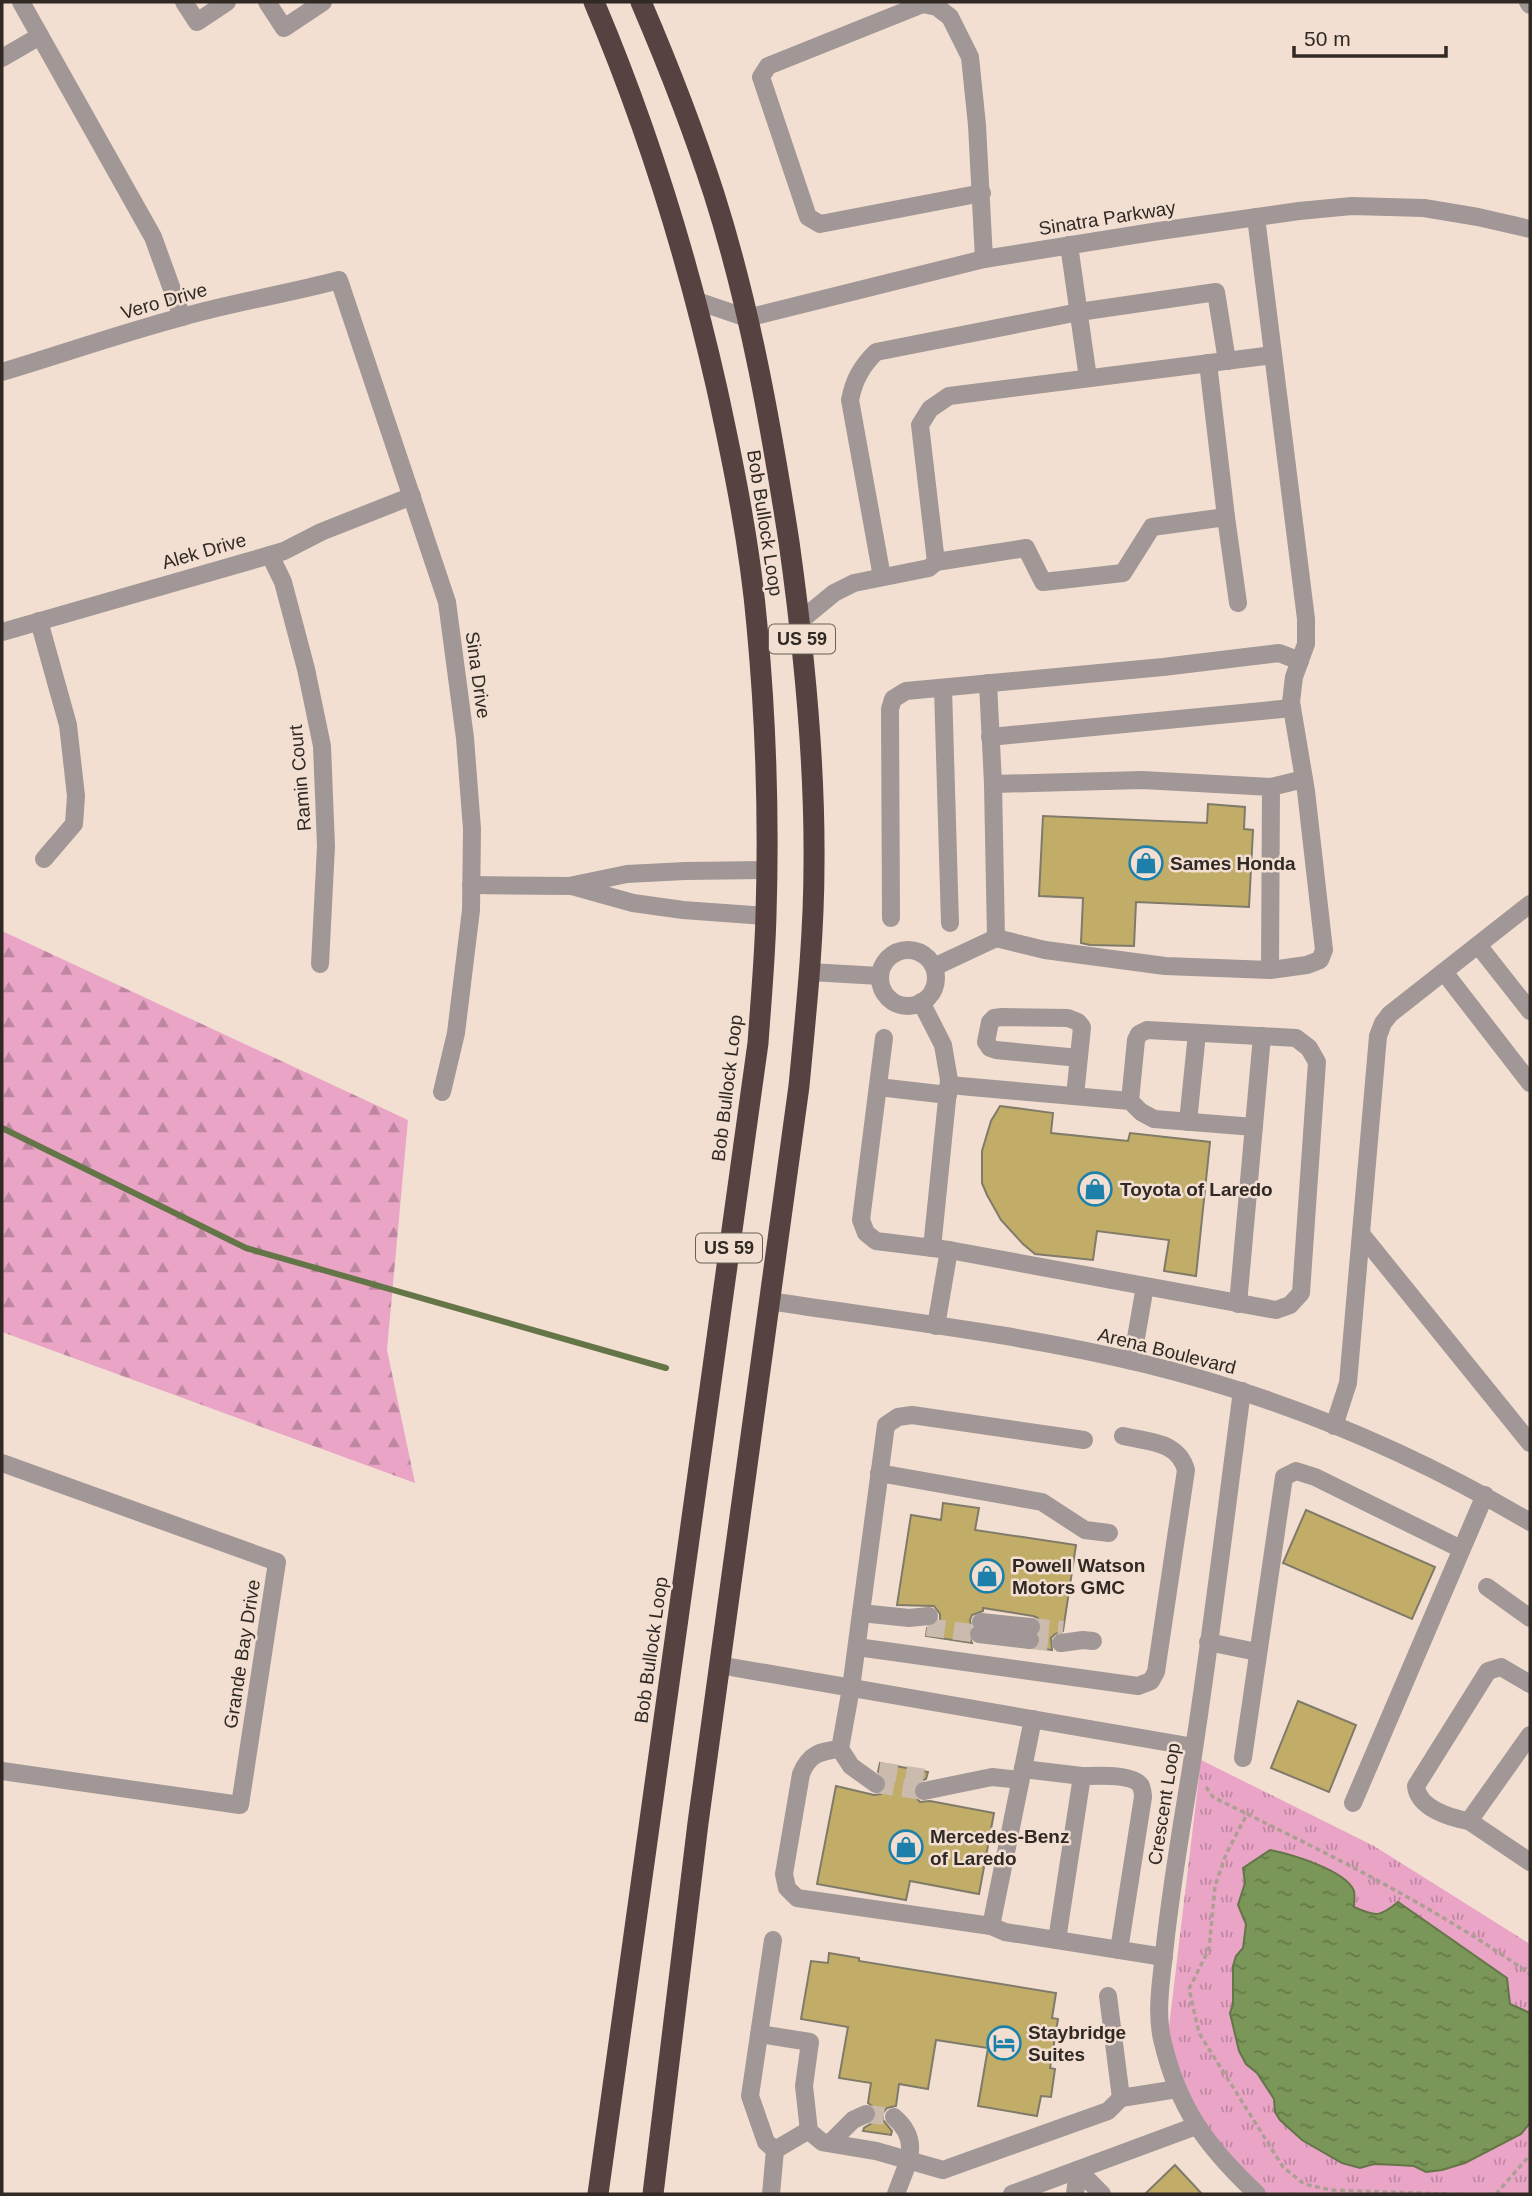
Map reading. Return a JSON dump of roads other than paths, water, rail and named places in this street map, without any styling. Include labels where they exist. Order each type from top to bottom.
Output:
[{"type":"highway","name":"Bob Bullock Loop","points":[[594,2],[614,49],[670,206],[697,301],[737,481],[757,625],[767,791],[766,916],[756,1056],[598,2194]]},
{"type":"highway","name":"Bob Bullock Loop","points":[[640,2],[663,55],[714,195],[747,318],[780,485],[800,621],[810,736],[814,863],[810,972],[799,1086],[719,1665],[653,2194]]},
{"type":"street","points":[[21,2],[153,237],[182,317]]},
{"type":"street","points":[[184,2],[197,22],[227,2]]},
{"type":"street","points":[[267,2],[284,28],[323,2]]},
{"type":"street","points":[[982,193],[820,224],[808,217],[761,77],[768,66],[923,4],[936,7],[950,17],[970,57],[982,193],[984,259]]},
{"type":"street","points":[[2,58],[40,36]]},
{"type":"street","name":"Sinatra Parkway","points":[[747,318],[984,259],[1256,217],[1352,206],[1424,208],[1530,229]]},
{"type":"street","points":[[934,967],[996,938],[1045,950],[1165,966],[1270,970],[1307,965],[1320,960],[1324,950],[1304,779],[1292,708],[1294,677],[1306,644],[1306,619],[1256,217]]},
{"type":"street","points":[[1069,245],[1088,378]]},
{"type":"street","name":"Vero Drive","points":[[2,372],[182,317],[339,280]]},
{"type":"street","name":"Sina Drive","points":[[339,280],[447,602],[465,738],[472,829],[471,910],[456,1033],[442,1092]]},
{"type":"street","points":[[882,577],[850,400],[854,381],[865,363],[876,352],[1079,312],[1216,292],[1227,361]]},
{"type":"street","points":[[697,301],[747,318]]},
{"type":"street","points":[[936,562],[920,425],[930,409],[949,396],[1273,355]]},
{"type":"street","points":[[1208,363],[1238,603]]},
{"type":"street","name":"Alek Drive","points":[[2,632],[284,551],[321,532],[412,496]]},
{"type":"street","points":[[800,621],[854,583],[929,568],[936,562],[1026,548],[1043,582],[1122,573],[1152,527],[1226,517]]},
{"type":"street","name":"Ramin Court","points":[[270,555],[284,582],[306,669],[321,746],[326,846],[320,964]]},
{"type":"street","points":[[39,621],[68,724],[76,796],[74,824],[44,859]]},
{"type":"street","points":[[891,918],[890,709],[894,699],[906,691],[1163,667],[1279,653],[1300,660]]},
{"type":"street","points":[[988,683],[996,938]]},
{"type":"street","points":[[943,688],[950,923]]},
{"type":"street","points":[[990,737],[1292,708]]},
{"type":"street","points":[[993,784],[1142,780],[1271,787],[1304,779]]},
{"type":"street","points":[[1270,970],[1271,787]]},
{"type":"street","points":[[471,885],[569,886],[627,874],[685,870],[766,870]]},
{"type":"street","points":[[569,886],[634,903],[683,910],[766,916]]},
{"type":"street","points":[[1334,1426],[1348,1383],[1378,1036],[1390,1014],[1530,904]]},
{"type":"street","points":[[1478,945],[1530,1012]]},
{"type":"street","points":[[901,951],[919,952],[927,957],[934,967],[935,984],[931,993],[921,1002],[907,1006],[890,1000],[884,993],[880,976],[886,960],[901,951]]},
{"type":"street","points":[[810,972],[880,976]]},
{"type":"street","points":[[1444,972],[1530,1083]]},
{"type":"street","points":[[921,1002],[943,1045],[948,1090],[936,1326]]},
{"type":"street","points":[[1075,1096],[1079,1058],[1082,1027],[1078,1022],[1068,1018],[1002,1017],[989,1022],[986,1042],[990,1048],[1079,1058]]},
{"type":"street","points":[[884,1038],[862,1220],[866,1233],[876,1241],[940,1249],[1276,1310],[1290,1305],[1301,1293],[1317,1062],[1310,1048],[1296,1038],[1147,1030],[1139,1034],[1136,1040],[1130,1101]]},
{"type":"street","points":[[1188,1122],[1197,1033]]},
{"type":"street","points":[[1238,1304],[1262,1036]]},
{"type":"street","points":[[878,1087],[1130,1101],[1154,1119],[1254,1127]]},
{"type":"street","points":[[1361,1234],[1530,1443]]},
{"type":"street","points":[[1132,1361],[1145,1286]]},
{"type":"street","name":"Arena Boulevard","points":[[769,1301],[1056,1345],[1132,1361],[1242,1391],[1387,1447],[1485,1495],[1530,1522]]},
{"type":"street","name":"Crescent Loop","points":[[1242,1391],[1160,1993],[1161,2036],[1177,2089],[1196,2126],[1211,2147],[1257,2194]]},
{"type":"street","points":[[873,1776],[851,1766],[841,1749],[886,1425],[898,1417],[912,1415],[1084,1440]]},
{"type":"street","points":[[857,1647],[1138,1686],[1151,1681],[1156,1672],[1186,1470],[1183,1457],[1172,1447],[1123,1436]]},
{"type":"street","name":"Grande Bay Drive","points":[[2,1463],[277,1562],[240,1805],[2,1771]]},
{"type":"street","points":[[1243,1758],[1284,1478],[1296,1471],[1315,1477],[1461,1549]]},
{"type":"street","points":[[879,1473],[1042,1502],[1085,1530],[1109,1533]]},
{"type":"street","points":[[1353,1803],[1485,1495]]},
{"type":"street","points":[[1487,1587],[1530,1618]]},
{"type":"street","points":[[861,1613],[928,1622]]},
{"type":"street","points":[[980,1628],[1030,1633]]},
{"type":"street","points":[[1062,1637],[1088,1640]]},
{"type":"street","points":[[1208,1642],[1257,1652]]},
{"type":"street","points":[[719,1665],[1194,1747]]},
{"type":"street","points":[[1530,1684],[1501,1667],[1488,1671],[1416,1786],[1417,1794],[1423,1801],[1453,1819],[1469,1821],[1530,1862]]},
{"type":"street","points":[[991,1926],[1032,1719]]},
{"type":"street","points":[[1469,1821],[1530,1735]]},
{"type":"street","points":[[841,1749],[818,1752],[805,1763],[801,1774],[784,1874],[787,1888],[797,1898],[991,1926],[1005,1932],[1164,1957]]},
{"type":"street","points":[[925,1784],[946,1786],[1021,1774],[1111,1776],[1136,1780],[1142,1786],[1143,1797],[1119,1950]]},
{"type":"street","points":[[1057,1940],[1082,1776]]},
{"type":"street","points":[[773,1940],[751,2096],[766,2142],[775,2150]]},
{"type":"street","points":[[1108,1996],[1121,2098]]},
{"type":"street","points":[[759,2034],[810,2042],[804,2085],[809,2130],[822,2142],[911,2160],[943,2170],[1108,2111],[1121,2098],[1177,2089]]},
{"type":"street","points":[[830,2143],[853,2120],[866,2114]]},
{"type":"street","points":[[894,2117],[910,2138],[911,2160],[896,2194]]},
{"type":"street","points":[[1012,2194],[1196,2126]]},
{"type":"street","points":[[775,2150],[809,2130]]},
{"type":"street","points":[[771,2194],[775,2150]]},
{"type":"street","points":[[1075,2194],[1077,2170]]},
{"type":"street","points":[[1077,2170],[1102,2194]]},
{"type":"water","points":[[1270,1850],[1316,1864],[1340,1876],[1354,1891],[1354,1907],[1361,1910],[1378,1914],[1398,1902],[1507,1978],[1510,2004],[1530,2013],[1530,2123],[1521,2134],[1465,2163],[1426,2172],[1414,2166],[1374,2164],[1360,2168],[1342,2163],[1302,2140],[1280,2120],[1275,2112],[1274,2099],[1239,2051],[1230,2013],[1233,2004],[1233,1966],[1236,1956],[1243,1948],[1246,1924],[1238,1905],[1245,1883],[1243,1868]]},
{"type":"waterway","points":[[2,1128],[246,1248],[666,1368]]},
{"type":"tunnel","points":[[927,1627],[979,1634]]},
{"type":"tunnel","points":[[1031,1627],[1063,1630]]},
{"type":"tunnel","points":[[1030,1640],[1061,1643]]},
{"type":"tunnel","points":[[879,1771],[926,1778]]},
{"type":"tunnel","points":[[876,1784],[924,1791]]},
{"type":"tunnel","points":[[866,2114],[894,2117]]},
{"type":"place","name":"Sames Honda","points":[[1146,863]]},
{"type":"place","name":"Toyota of Laredo","points":[[1095,1189]]},
{"type":"place","name":"Powell Watson Motors GMC","points":[[987,1576]]},
{"type":"place","name":"Mercedes-Benz of Laredo","points":[[906,1847]]},
{"type":"place","name":"Staybridge Suites","points":[[1004,2043]]}]
